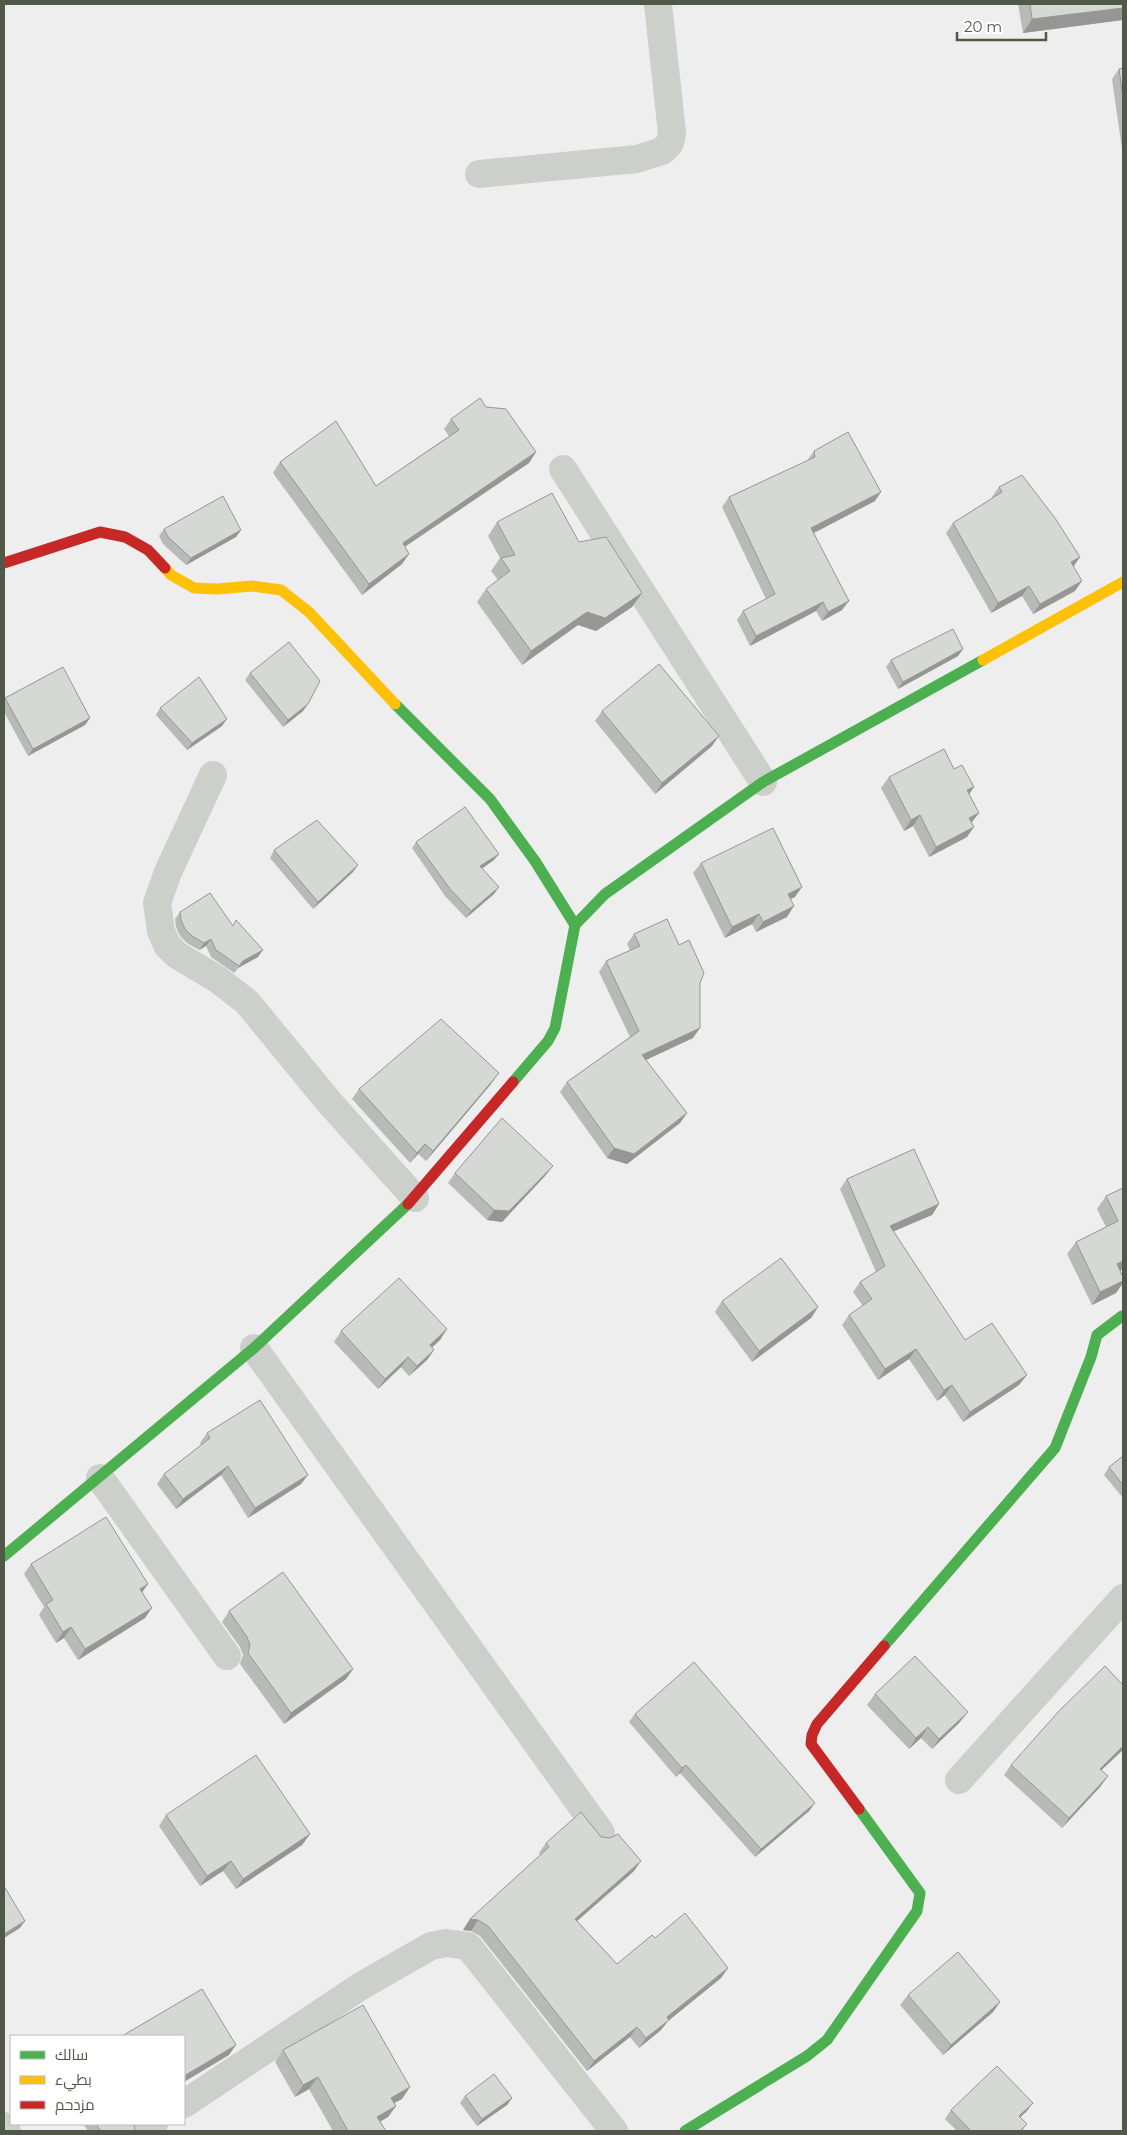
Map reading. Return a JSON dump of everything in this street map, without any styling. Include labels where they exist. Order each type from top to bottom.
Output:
[{"type":"street","points":[[479,174],[637,159],[662,151],[670,143],[672,133],[658,4]]},
{"type":"street","points":[[562,469],[763,782]]},
{"type":"street","points":[[4,563],[100,532],[125,537],[148,550],[171,575],[194,588],[217,589],[252,586],[281,590],[309,612],[392,702],[490,799],[536,861],[575,925]]},
{"type":"street","points":[[4,1556],[254,1348],[415,1198],[548,1041],[555,1028],[575,925],[605,894],[763,782],[1123,582]]},
{"type":"street","points":[[213,775],[168,872],[157,903],[160,931],[167,945],[177,955],[217,979],[247,1002],[329,1102],[415,1198]]},
{"type":"street","points":[[685,2131],[807,2056],[827,2040],[917,1911],[920,1894],[912,1880],[811,1744],[812,1735],[817,1724],[1055,1448],[1091,1356],[1097,1335],[1123,1317]]},
{"type":"street","points":[[254,1348],[601,1833]]},
{"type":"street","points":[[100,1478],[227,1656]]},
{"type":"street","points":[[959,1780],[1123,1598]]},
{"type":"street","points":[[185,2103],[362,1986],[431,1946],[446,1943],[468,1946],[614,2131]]},
{"type":"street","points":[[4,2126],[8,2131]]},
{"type":"building","points":[[1030,4],[1123,4],[1123,8],[1032,19]]},
{"type":"building","points":[[1123,68],[1123,97],[1119,69]]},
{"type":"building","points":[[480,398],[486,407],[506,409],[536,452],[403,543],[409,554],[369,584],[280,462],[336,421],[376,486],[459,430],[451,419]]},
{"type":"building","points":[[848,432],[881,492],[811,528],[849,601],[828,612],[823,602],[756,636],[743,611],[775,594],[729,497],[815,457],[814,451]]},
{"type":"building","points":[[1022,475],[1055,518],[1080,557],[1071,562],[1082,581],[1040,604],[1029,586],[998,603],[953,523],[1002,492],[999,487]]},
{"type":"building","points":[[552,493],[579,542],[606,537],[642,593],[605,618],[587,612],[531,651],[486,589],[510,571],[501,558],[515,555],[497,522]]},
{"type":"building","points":[[223,496],[241,530],[191,558],[168,537],[164,529]]},
{"type":"building","points":[[953,629],[963,649],[903,682],[891,660]]},
{"type":"building","points":[[289,642],[320,681],[308,704],[288,720],[250,673]]},
{"type":"building","points":[[659,664],[719,736],[662,783],[602,711]]},
{"type":"building","points":[[63,667],[90,718],[33,749],[5,698]]},
{"type":"building","points":[[199,677],[227,719],[192,743],[160,708]]},
{"type":"building","points":[[944,749],[954,769],[962,765],[974,787],[967,790],[979,813],[969,818],[974,827],[936,847],[920,815],[911,820],[889,777]]},
{"type":"building","points":[[465,807],[499,854],[480,866],[499,887],[471,911],[450,889],[416,842]]},
{"type":"building","points":[[317,820],[358,865],[318,902],[274,850]]},
{"type":"building","points":[[773,828],[802,887],[788,894],[794,906],[763,922],[759,914],[732,927],[701,863]]},
{"type":"building","points":[[210,893],[233,926],[236,920],[263,950],[243,961],[239,966],[216,950],[211,939],[204,943],[192,936],[185,929],[181,920],[180,912]]},
{"type":"building","points":[[667,919],[679,945],[689,940],[704,973],[700,983],[700,1028],[642,1055],[687,1113],[634,1154],[614,1148],[567,1082],[639,1031],[606,961],[640,946],[634,934]]},
{"type":"building","points":[[441,1019],[499,1073],[433,1151],[425,1144],[417,1153],[359,1089]]},
{"type":"building","points":[[502,1118],[553,1166],[509,1211],[494,1210],[455,1173]]},
{"type":"building","points":[[914,1149],[939,1204],[890,1226],[965,1340],[992,1323],[1027,1375],[970,1412],[952,1385],[944,1390],[916,1349],[885,1369],[849,1315],[872,1299],[860,1282],[885,1266],[847,1179]]},
{"type":"building","points":[[1123,1188],[1123,1261],[1117,1264],[1123,1281],[1100,1292],[1076,1242],[1118,1221],[1106,1196]]},
{"type":"building","points":[[781,1258],[818,1307],[759,1351],[722,1301]]},
{"type":"building","points":[[399,1278],[447,1329],[430,1345],[434,1350],[417,1366],[408,1357],[385,1379],[341,1331]]},
{"type":"building","points":[[260,1400],[308,1475],[255,1508],[228,1466],[183,1499],[164,1474],[210,1438],[207,1433]]},
{"type":"building","points":[[1123,1456],[1123,1485],[1109,1467]]},
{"type":"building","points":[[106,1517],[148,1584],[140,1589],[152,1608],[85,1649],[71,1627],[63,1632],[46,1604],[53,1600],[31,1564]]},
{"type":"building","points":[[283,1572],[353,1669],[291,1713],[248,1653],[250,1645],[247,1637],[229,1611]]},
{"type":"building","points":[[915,1656],[968,1712],[939,1739],[928,1727],[916,1738],[875,1694]]},
{"type":"building","points":[[694,1662],[815,1803],[761,1849],[686,1765],[682,1768],[635,1714]]},
{"type":"building","points":[[1105,1666],[1123,1685],[1123,1746],[1100,1769],[1108,1776],[1069,1818],[1011,1765],[1059,1711]]},
{"type":"building","points":[[256,1755],[310,1834],[243,1879],[231,1861],[207,1876],[166,1815]]},
{"type":"building","points":[[581,1812],[601,1837],[610,1838],[618,1834],[641,1861],[575,1919],[617,1964],[652,1935],[655,1938],[685,1913],[728,1968],[667,2017],[669,2020],[646,2038],[637,2027],[594,2061],[488,1926],[478,1920],[470,1919],[549,1847],[546,1843]]},
{"type":"building","points":[[4,1886],[25,1921],[4,1934]]},
{"type":"building","points":[[958,1952],[1000,2002],[951,2045],[908,1995]]},
{"type":"building","points":[[202,1989],[236,2045],[185,2075],[185,2035],[124,2035]]},
{"type":"building","points":[[363,2005],[410,2087],[391,2098],[396,2106],[377,2117],[386,2131],[348,2131],[318,2077],[303,2085],[283,2050]]},
{"type":"building","points":[[997,2066],[1033,2103],[1019,2116],[1027,2124],[1020,2131],[971,2131],[951,2110]]},
{"type":"building","points":[[494,2074],[512,2098],[482,2119],[465,2096]]},
{"type":"building","points":[[97,2125],[134,2125],[137,2131],[101,2131]]},
{"type":"traffic: fast","points":[[513,1082],[548,1041],[555,1028],[575,925],[605,894],[763,782],[983,660]]},
{"type":"traffic: fast","points":[[395,704],[490,799],[535,861],[575,925]]},
{"type":"traffic: fast","points":[[4,1556],[254,1348],[408,1204]]},
{"type":"traffic: fast","points":[[884,1646],[1055,1448],[1091,1357],[1097,1335],[1122,1316]]},
{"type":"traffic: fast","points":[[685,2131],[807,2056],[827,2040],[917,1911],[920,1893],[859,1809]]},
{"type":"traffic: slow","points":[[165,568],[171,575],[194,588],[217,589],[252,586],[281,590],[309,612],[395,704]]},
{"type":"traffic: slow","points":[[983,660],[1123,582]]},
{"type":"traffic: jam","points":[[4,563],[100,532],[125,537],[148,550],[165,568]]},
{"type":"traffic: jam","points":[[408,1204],[513,1082]]},
{"type":"traffic: jam","points":[[859,1809],[811,1744],[812,1735],[817,1724],[884,1646]]}]
